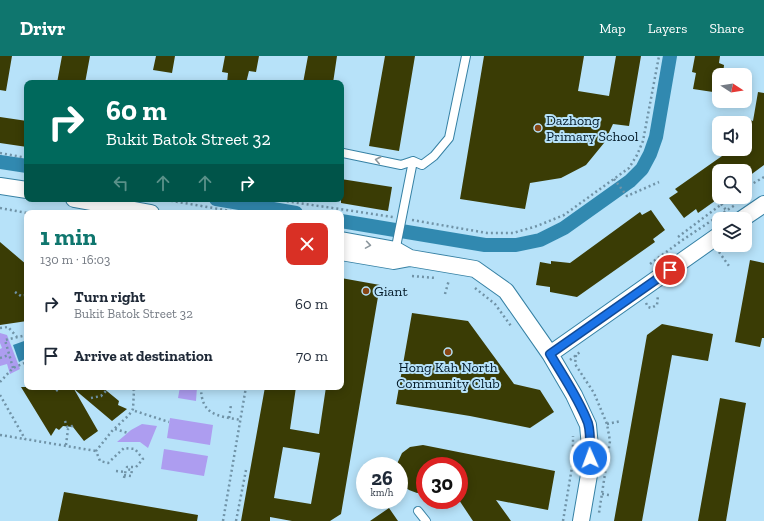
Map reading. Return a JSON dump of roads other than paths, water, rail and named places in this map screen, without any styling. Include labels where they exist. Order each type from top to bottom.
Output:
[{"type":"street","points":[[0,186],[24,190]]},
{"type":"street","points":[[110,202],[134,204],[145,210]]},
{"type":"street","points":[[752,212],[764,204]]},
{"type":"street","points":[[344,240],[396,249],[410,258],[475,269],[487,276],[506,291],[550,354],[574,395],[588,425],[590,469],[581,521]]},
{"type":"street","points":[[550,354],[712,246]]},
{"type":"street","points":[[344,252],[396,249]]},
{"type":"lane","points":[[344,152],[401,165],[413,161],[422,165],[434,156],[449,138],[466,56]]},
{"type":"lane","points":[[396,249],[413,161]]},
{"type":"lane","points":[[418,511],[426,521]]},
{"type":"water","points":[[24,341],[24,360],[19,362],[13,345]]},
{"type":"waterway","points":[[344,222],[485,245],[516,245],[540,240],[564,228],[630,181],[642,169],[650,154],[656,137],[670,56]]},
{"type":"waterway","points":[[0,162],[24,166]]},
{"type":"waterway","points":[[233,202],[279,210]]},
{"type":"place","name":"Dazhong Primary School","points":[[538,128]]},
{"type":"place","name":"Giant","points":[[366,291]]},
{"type":"place","name":"Hong Kah North Community Club","points":[[448,352]]}]
